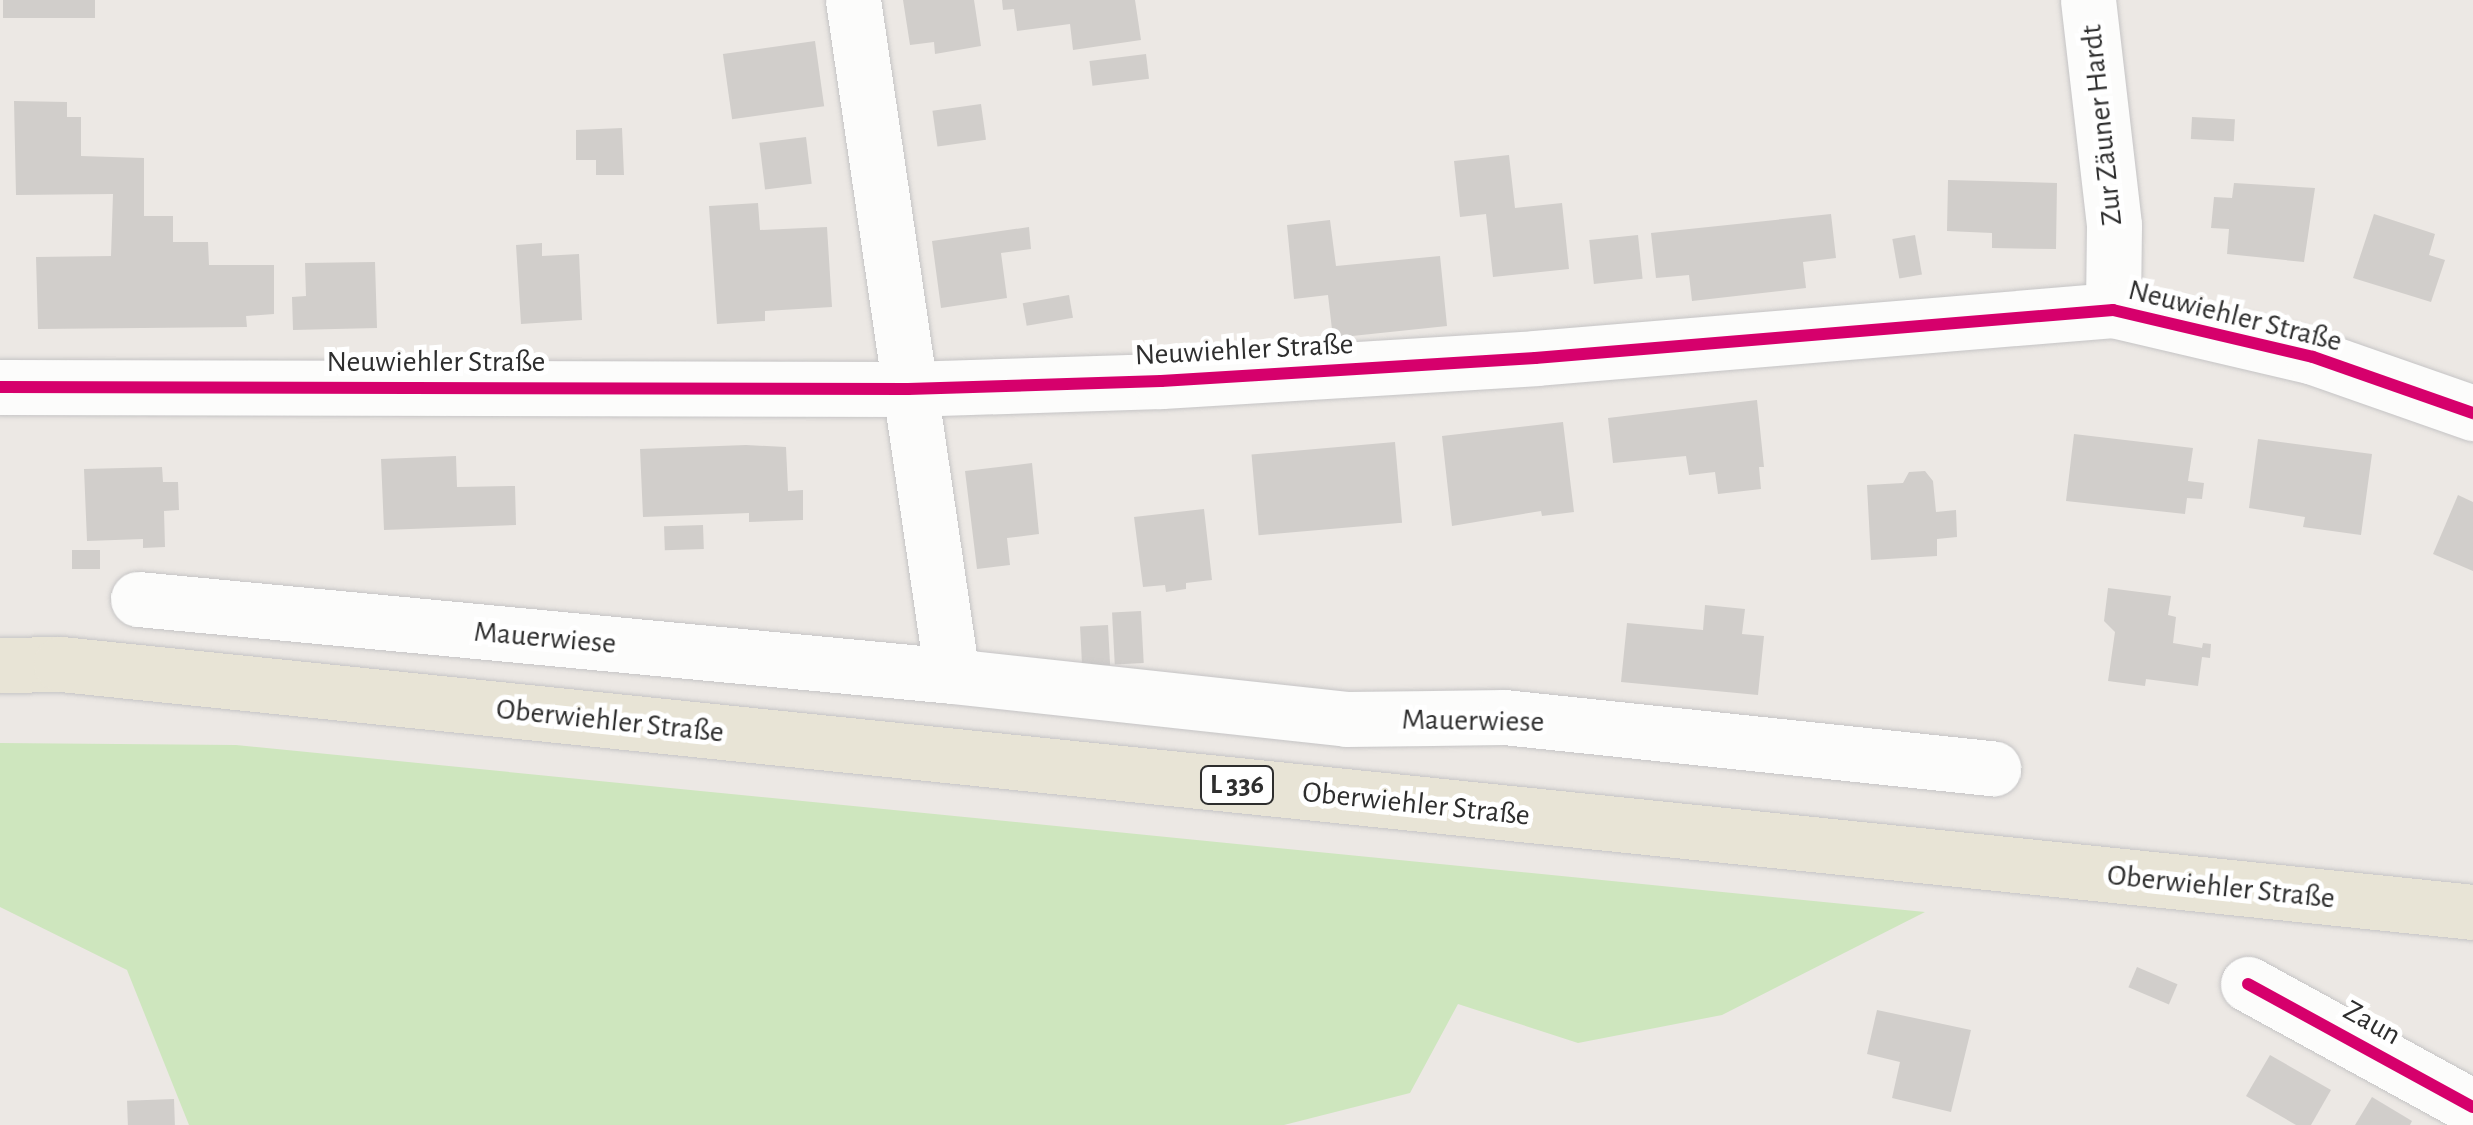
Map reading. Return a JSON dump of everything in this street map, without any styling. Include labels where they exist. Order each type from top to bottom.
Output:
[{"type":"main road","name":"Oberwiehler Straße","points":[[0,665],[81,666],[2473,912]]},
{"type":"street","points":[[853,0],[952,676]]},
{"type":"street","name":"Zur Zäuner Hardt","points":[[2088,0],[2114,225],[2114,310]]},
{"type":"street","name":"Neuwiehler Straße","points":[[0,387],[908,389],[1161,381],[1535,358],[2114,310],[2313,357],[2473,414]]},
{"type":"street","name":"Mauerwiese","points":[[138,599],[952,676],[1346,720],[1504,717],[1993,768]]},
{"type":"street","name":"Zaun","points":[[2248,984],[2473,1107]]},
{"type":"green space","points":[[0,743],[236,745],[1925,912],[1722,1015],[1578,1043],[1458,1004],[1410,1093],[1284,1125],[189,1125],[127,970],[0,907]]},
{"type":"building","points":[[3,0],[95,0],[95,18],[3,18]]},
{"type":"building","points":[[903,0],[974,0],[981,46],[935,54],[934,42],[910,45]]},
{"type":"building","points":[[1002,0],[1135,0],[1141,40],[1073,50],[1070,24],[1017,31],[1014,9],[1003,10]]},
{"type":"building","points":[[815,41],[824,106],[732,119],[723,54]]},
{"type":"building","points":[[1146,54],[1149,79],[1092,86],[1089,61]]},
{"type":"building","points":[[14,101],[67,102],[67,117],[81,117],[81,156],[144,158],[144,216],[173,216],[173,242],[208,242],[209,265],[274,265],[274,314],[246,316],[247,327],[38,329],[36,257],[111,256],[113,194],[16,195]]},
{"type":"building","points":[[981,104],[986,140],[937,146],[932,111]]},
{"type":"building","points":[[2192,117],[2235,119],[2234,141],[2191,139]]},
{"type":"building","points":[[622,128],[624,175],[596,175],[596,160],[576,160],[576,130]]},
{"type":"building","points":[[806,137],[812,184],[765,189],[759,143]]},
{"type":"building","points":[[1509,155],[1515,208],[1562,203],[1569,269],[1493,277],[1486,214],[1460,217],[1454,161]]},
{"type":"building","points":[[1948,180],[2057,183],[2056,249],[1992,248],[1992,233],[1947,231]]},
{"type":"building","points":[[2234,183],[2315,188],[2304,262],[2227,254],[2229,229],[2211,228],[2214,197],[2232,198]]},
{"type":"building","points":[[758,203],[760,230],[827,227],[832,307],[765,311],[765,321],[717,324],[709,206]]},
{"type":"building","points":[[1831,214],[1836,258],[1803,262],[1806,288],[1692,301],[1689,275],[1656,278],[1651,233]]},
{"type":"building","points":[[2374,214],[2435,234],[2429,255],[2445,260],[2431,302],[2353,278]]},
{"type":"building","points":[[1330,220],[1336,266],[1440,256],[1447,326],[1333,338],[1328,295],[1294,299],[1287,225]]},
{"type":"building","points":[[1029,227],[1031,249],[1001,253],[1007,298],[941,308],[932,241]]},
{"type":"building","points":[[1638,235],[1643,279],[1594,284],[1589,240]]},
{"type":"building","points":[[1915,235],[1922,274],[1899,278],[1892,239]]},
{"type":"building","points":[[542,243],[542,256],[579,254],[582,320],[521,324],[516,245]]},
{"type":"building","points":[[375,262],[377,328],[293,330],[292,297],[306,296],[305,263]]},
{"type":"building","points":[[1069,295],[1073,318],[1027,326],[1023,303]]},
{"type":"building","points":[[1757,400],[1764,467],[1759,467],[1761,489],[1718,494],[1715,472],[1689,475],[1686,456],[1613,463],[1608,418]]},
{"type":"building","points":[[1563,422],[1574,512],[1542,516],[1541,511],[1452,526],[1442,436]]},
{"type":"building","points":[[2074,434],[2193,448],[2188,481],[2204,483],[2202,499],[2187,498],[2185,514],[2066,501]]},
{"type":"building","points":[[2258,439],[2372,454],[2361,535],[2303,527],[2305,517],[2249,508]]},
{"type":"building","points":[[1395,442],[1402,523],[1259,535],[1252,455]]},
{"type":"building","points":[[786,447],[788,491],[803,490],[803,520],[749,522],[749,513],[643,517],[640,449]]},
{"type":"building","points":[[456,456],[457,487],[515,486],[516,525],[384,530],[381,459]]},
{"type":"building","points":[[1032,463],[1039,534],[1007,538],[1010,565],[977,569],[965,471]]},
{"type":"building","points":[[162,467],[163,482],[178,482],[179,510],[164,511],[165,547],[143,548],[143,539],[87,541],[84,469]]},
{"type":"building","points":[[1925,471],[1933,481],[1936,512],[1956,510],[1957,537],[1937,539],[1937,556],[1871,560],[1867,485],[1903,483],[1909,472]]},
{"type":"building","points":[[2458,495],[2473,502],[2473,571],[2433,554]]},
{"type":"building","points":[[1204,509],[1212,580],[1186,583],[1186,589],[1166,592],[1165,585],[1143,587],[1134,517]]},
{"type":"building","points":[[703,525],[704,549],[665,550],[664,526]]},
{"type":"building","points":[[72,550],[100,550],[100,569],[72,569]]},
{"type":"building","points":[[2108,588],[2171,596],[2168,615],[2176,617],[2173,643],[2202,648],[2203,643],[2211,644],[2210,658],[2202,657],[2198,686],[2146,679],[2145,686],[2108,681],[2115,632],[2104,621]]},
{"type":"building","points":[[1705,605],[1745,609],[1742,634],[1764,636],[1758,695],[1621,682],[1627,623],[1703,630]]},
{"type":"building","points":[[1141,611],[1144,663],[1115,664],[1112,613]]},
{"type":"building","points":[[1108,625],[1110,665],[1082,666],[1080,626]]},
{"type":"building","points":[[2137,967],[2178,984],[2169,1004],[2128,987]]},
{"type":"building","points":[[1877,1010],[1971,1030],[1951,1112],[1892,1098],[1900,1062],[1867,1054]]},
{"type":"building","points":[[2270,1055],[2331,1090],[2311,1125],[2296,1125],[2246,1096]]},
{"type":"building","points":[[2372,1097],[2412,1121],[2410,1125],[2355,1125]]},
{"type":"building","points":[[174,1099],[175,1125],[128,1125],[127,1101]]},
{"type":"cycle path","points":[[0,387],[908,389],[1161,381],[1535,358],[2113,310],[2313,357],[2473,413]]},
{"type":"cycle path","points":[[2248,984],[2473,1107]]}]
